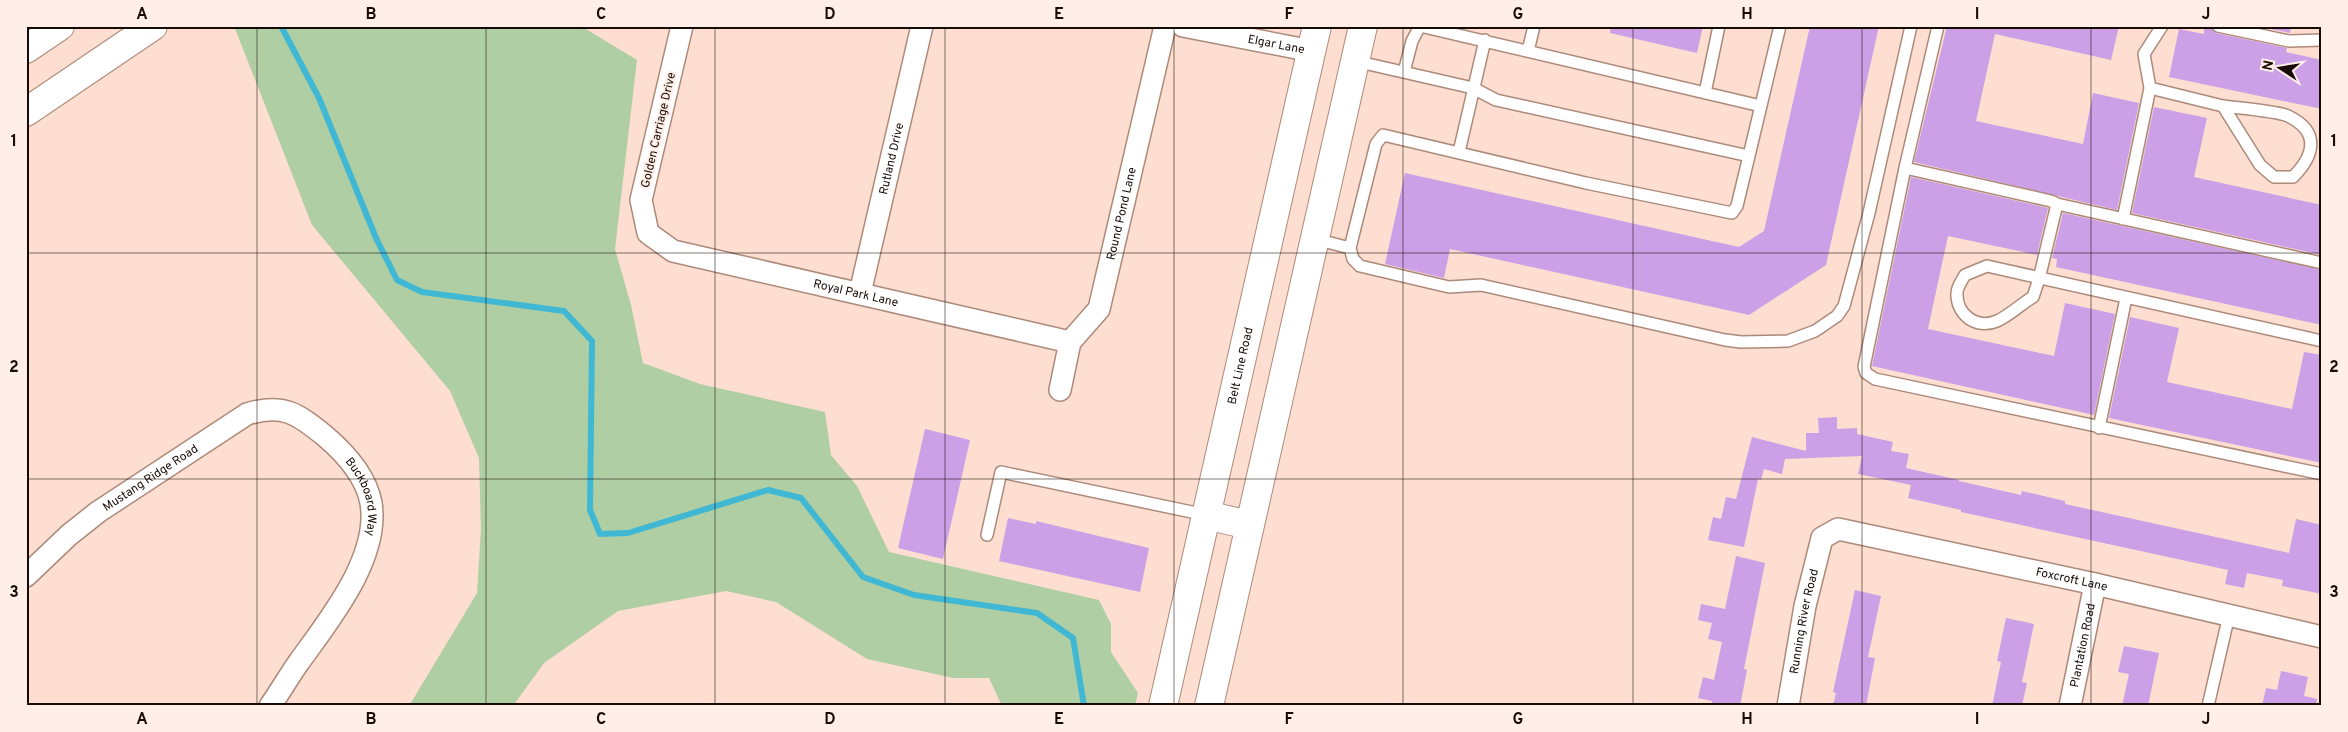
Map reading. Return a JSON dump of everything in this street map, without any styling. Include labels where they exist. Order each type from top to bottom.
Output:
[{"type":"main road","points":[[26,49],[60,26]]},
{"type":"main road","points":[[26,112],[153,26]]},
{"type":"main road","points":[[1209,706],[1363,26]]},
{"type":"main road","points":[[1314,38],[1355,61]]},
{"type":"main road","name":"Belt Line Road","points":[[1162,706],[1314,38]]},
{"type":"main road","points":[[1247,336],[1290,346]]},
{"type":"main road","points":[[1206,515],[1249,525]]},
{"type":"street","name":"Golden Carriage Drive","points":[[648,234],[641,200],[682,26]]},
{"type":"street","name":"Rutland Drive","points":[[860,293],[922,26]]},
{"type":"street","name":"Round Pond Lane","points":[[1060,390],[1070,342],[1099,308],[1165,26]]},
{"type":"street","name":"Elgar Lane","points":[[1183,26],[1314,38]]},
{"type":"street","name":"Royal Park Lane","points":[[648,234],[673,251],[1070,342]]},
{"type":"street","name":"Mustang Ridge Road","points":[[26,576],[69,535],[98,512],[247,414],[265,408],[288,410]]},
{"type":"street","name":"Buckboard Way","points":[[270,706],[348,590],[368,544],[371,525],[371,503],[355,468],[338,447],[319,431],[288,410]]},
{"type":"street","name":"Foxcroft Lane","points":[[1822,538],[1838,530],[2095,584],[2322,637]]},
{"type":"street","name":"Running River Road","points":[[1788,706],[1805,606],[1822,538]]},
{"type":"street","name":"Plantation Road","points":[[2070,706],[2095,584]]},
{"type":"lane","points":[[1404,72],[1412,41],[1420,26],[1761,106]]},
{"type":"lane","points":[[1528,51],[1534,26]]},
{"type":"lane","points":[[1705,93],[1719,26]]},
{"type":"lane","points":[[1780,26],[1737,206],[1732,213],[1586,183],[1383,135],[1376,144],[1350,248],[1353,260],[1360,266],[1449,286],[1481,285],[1724,340],[1788,341],[1815,331],[1837,316],[1844,306],[1868,213],[1911,26]]},
{"type":"lane","points":[[1938,26],[1905,168],[1864,371],[1875,379],[2322,474]]},
{"type":"lane","points":[[2124,219],[2150,88],[2144,54],[2162,26]]},
{"type":"lane","points":[[2218,26],[2289,41],[2322,40]]},
{"type":"lane","points":[[1459,152],[1485,40]]},
{"type":"lane","points":[[1355,61],[1473,88],[1496,100],[1749,156]]},
{"type":"lane","points":[[2150,88],[2223,106],[2287,115],[2301,125],[2309,135],[2312,145],[2308,161],[2293,177],[2274,177],[2269,174],[2260,166],[2223,106]]},
{"type":"lane","points":[[1905,168],[2322,263]]},
{"type":"lane","points":[[2057,204],[2039,279],[2033,297],[1997,321],[1983,324],[1970,321],[1959,307],[1957,291],[1965,275],[1987,266],[2039,279],[2322,341]]},
{"type":"lane","points":[[1314,239],[1350,248]]},
{"type":"lane","points":[[2099,428],[2126,298]]},
{"type":"lane","points":[[987,535],[1001,472],[1206,515]]},
{"type":"lane","points":[[2208,706],[2229,615]]},
{"type":"green space","points":[[234,26],[581,26],[637,60],[615,249],[631,305],[643,363],[700,384],[825,412],[831,455],[857,486],[889,552],[1099,600],[1111,624],[1111,652],[1138,693],[1135,706],[1002,706],[989,678],[953,678],[867,659],[776,602],[726,591],[618,611],[544,663],[513,706],[409,706],[477,593],[481,529],[479,458],[450,391],[312,225]]},
{"type":"building","points":[[1611,26],[1703,26],[1697,53],[1610,33]]},
{"type":"building","points":[[1810,26],[1879,26],[1826,265],[1749,315],[1450,249],[1444,278],[1385,264],[1405,173],[1739,247],[1764,231]]},
{"type":"building","points":[[1947,26],[2119,26],[2111,60],[1995,34],[1976,121],[2083,144],[2093,93],[2139,103],[2117,210],[1914,162]]},
{"type":"building","points":[[2204,26],[2211,26],[2216,33],[2287,48],[2286,52],[2322,60],[2322,109],[2169,77],[2179,29],[2204,34]]},
{"type":"building","points":[[2255,26],[2291,26],[2290,33]]},
{"type":"building","points":[[2154,107],[2207,118],[2194,177],[2322,205],[2322,255],[2132,213]]},
{"type":"building","points":[[1911,177],[2048,208],[2037,255],[1948,236],[1928,329],[2054,356],[2065,303],[2115,314],[2094,415],[1872,366]]},
{"type":"building","points":[[2063,213],[2322,270],[2322,325],[2056,267],[2057,259],[2052,258]]},
{"type":"building","points":[[2130,317],[2179,328],[2167,382],[2292,409],[2304,352],[2322,355],[2322,463],[2109,418]]},
{"type":"building","points":[[1837,417],[1837,429],[1857,428],[1857,434],[1893,442],[1891,451],[1909,454],[1906,468],[2021,495],[2022,491],[2065,501],[2065,504],[2289,553],[2296,519],[2322,525],[2322,594],[2282,586],[2283,580],[2247,573],[2244,588],[2225,584],[2228,570],[1961,512],[1961,510],[1908,498],[1911,485],[1858,474],[1862,456],[1785,459],[1782,474],[1764,469],[1761,480],[1758,479],[1744,547],[1708,540],[1713,517],[1721,519],[1726,497],[1736,499],[1752,437],[1806,451],[1806,433],[1819,433],[1818,418]]},
{"type":"building","points":[[925,429],[970,440],[943,559],[898,548]]},
{"type":"building","points":[[1008,518],[1036,524],[1036,521],[1149,548],[1140,592],[999,561]]},
{"type":"building","points":[[1736,556],[1765,563],[1744,669],[1747,670],[1740,706],[1711,706],[1712,701],[1698,698],[1703,677],[1714,680],[1722,642],[1708,639],[1712,623],[1698,620],[1701,604],[1725,609]]},
{"type":"building","points":[[1855,590],[1881,596],[1868,657],[1875,658],[1866,706],[1833,706],[1836,693],[1833,692]]},
{"type":"building","points":[[2006,618],[2034,624],[2022,682],[2027,683],[2022,706],[1992,706],[2001,662],[1997,661]]},
{"type":"building","points":[[2124,646],[2159,653],[2148,706],[2122,706],[2129,674],[2118,672]]},
{"type":"building","points":[[2281,671],[2308,677],[2304,696],[2317,699],[2316,706],[2262,706],[2266,688],[2277,690]]},
{"type":"waterway","points":[[281,26],[319,98],[376,238],[397,280],[422,292],[564,311],[592,341],[590,510],[600,534],[628,533],[768,490],[801,498],[863,577],[914,595],[1037,613],[1073,638],[1084,706]]}]
